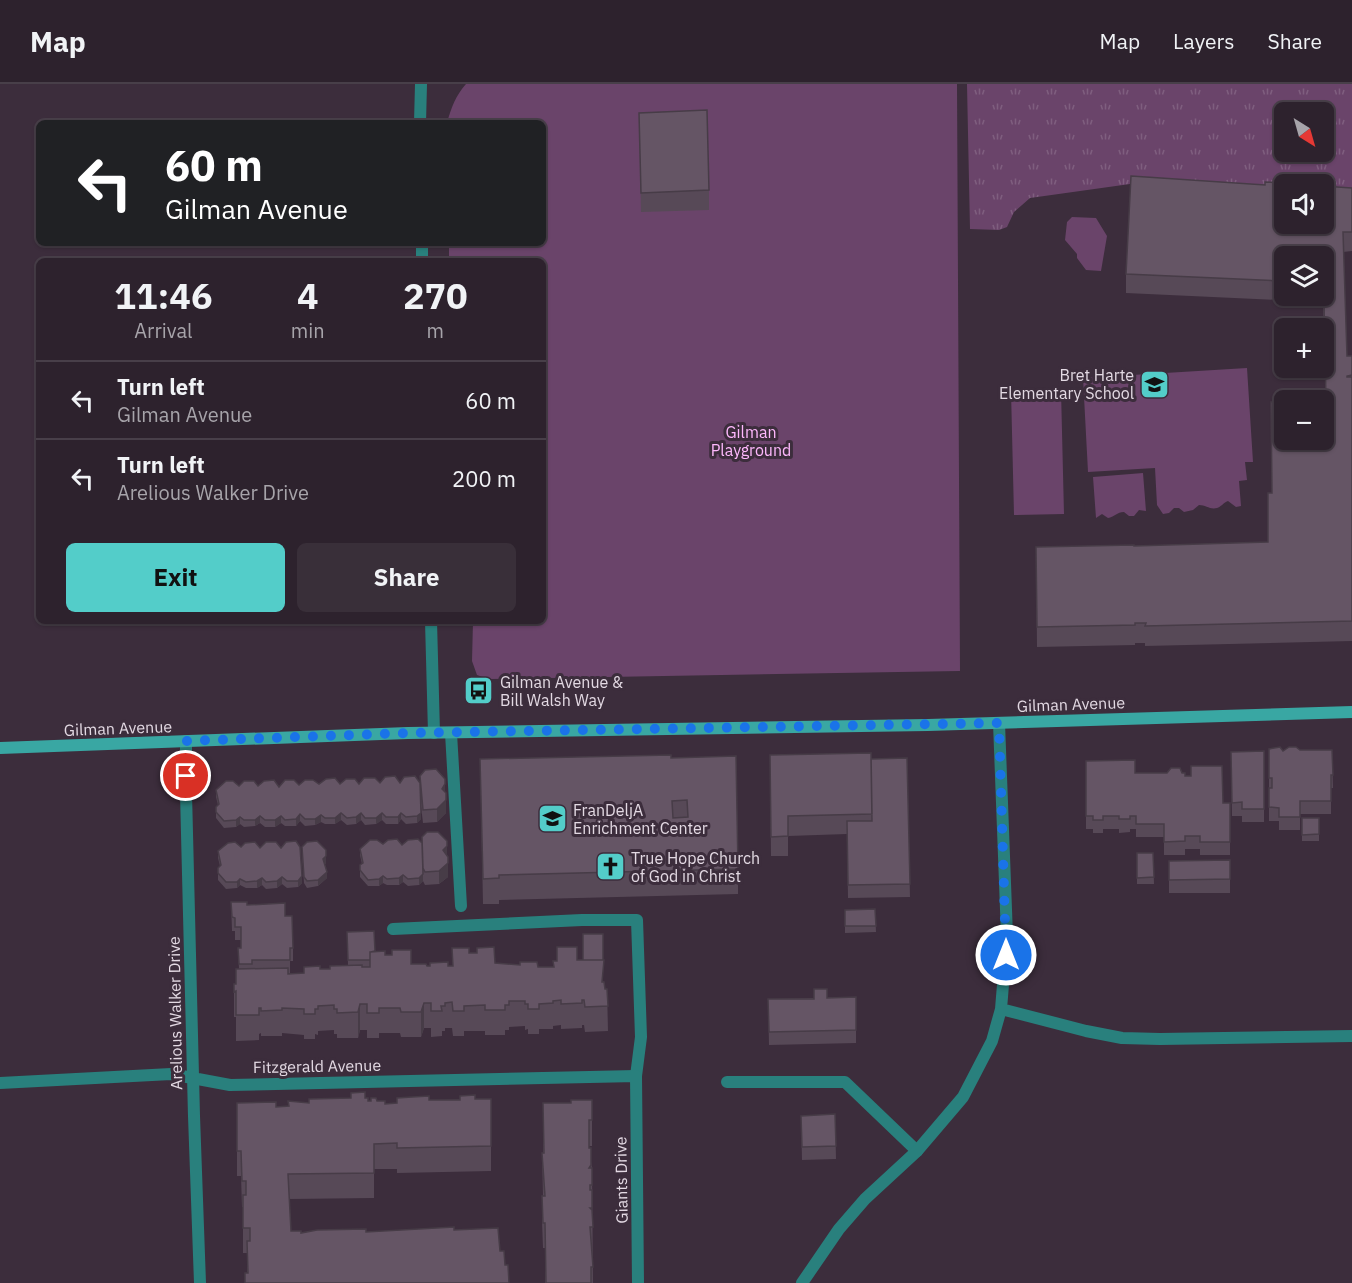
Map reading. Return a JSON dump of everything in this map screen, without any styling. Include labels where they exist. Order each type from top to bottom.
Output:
[{"type":"street","points":[[420,120],[421,84]]},
{"type":"street","points":[[431,624],[434,733]]},
{"type":"street","name":"Gilman Avenue","points":[[0,748],[434,733],[999,723],[1352,712]]},
{"type":"street","points":[[802,1283],[839,1228],[865,1199],[917,1151],[963,1097],[992,1041],[1002,1010],[1007,936],[999,723]]},
{"type":"street","points":[[451,733],[462,906]]},
{"type":"street","name":"Arelious Walker Drive","points":[[186,741],[200,1283]]},
{"type":"street","name":"Giants Drive","points":[[393,929],[582,920],[637,920],[641,1036],[636,1076],[638,1283]]},
{"type":"street","points":[[1002,1010],[1122,1038],[1160,1040],[1352,1036]]},
{"type":"street","name":"Fitzgerald Avenue","points":[[0,1083],[171,1074],[230,1085],[636,1076]]},
{"type":"street","points":[[727,1082],[845,1082],[917,1151]]},
{"type":"green space","name":"Gilman Playground","points":[[466,84],[957,84],[960,671],[488,679],[477,675],[472,661],[473,624],[546,624],[546,258],[449,258],[449,246],[546,246],[546,120],[448,120],[459,93]]},
{"type":"green space","points":[[967,84],[1352,84],[1352,198],[1334,197],[1334,174],[1274,174],[1274,193],[1130,184],[1030,198],[1014,212],[1007,227],[999,230],[970,229]]},
{"type":"green space","points":[[1072,217],[1096,218],[1107,236],[1101,271],[1086,270],[1077,258],[1077,254],[1065,240],[1067,222]]},
{"type":"green space","points":[[1247,368],[1253,462],[1245,462],[1247,480],[1239,481],[1241,506],[1236,507],[1228,501],[1217,508],[1199,505],[1193,510],[1184,512],[1179,508],[1174,508],[1169,513],[1163,514],[1157,505],[1155,468],[1088,472],[1083,378]]},
{"type":"green space","points":[[1061,390],[1064,514],[1014,515],[1011,391]]},
{"type":"green space","points":[[1143,473],[1146,511],[1139,510],[1134,516],[1129,516],[1124,512],[1108,518],[1102,514],[1096,518],[1093,477]]},
{"type":"building","points":[[707,110],[709,190],[641,193],[639,113]]},
{"type":"building","points":[[1131,176],[1265,185],[1265,182],[1274,182],[1274,234],[1334,234],[1334,187],[1352,188],[1352,232],[1343,232],[1347,356],[1352,356],[1352,375],[1347,377],[1352,377],[1352,621],[1145,626],[1146,623],[1135,623],[1135,625],[1037,627],[1036,547],[1268,542],[1268,493],[1272,493],[1271,402],[1274,402],[1274,450],[1334,450],[1334,390],[1326,390],[1326,378],[1334,378],[1334,318],[1324,318],[1324,306],[1334,306],[1334,246],[1274,246],[1274,281],[1126,274]]},
{"type":"building","points":[[1280,747],[1283,751],[1289,747],[1296,747],[1300,750],[1332,750],[1331,801],[1300,801],[1300,817],[1279,817],[1279,808],[1269,807],[1269,788],[1272,788],[1272,778],[1269,778],[1269,749]]},
{"type":"building","points":[[1264,751],[1264,809],[1242,809],[1242,802],[1232,803],[1231,752]]},
{"type":"building","points":[[871,753],[872,814],[788,816],[788,836],[771,837],[770,755]]},
{"type":"building","name":"True Hope Church of God in Christ","points":[[736,756],[738,869],[499,875],[499,878],[483,879],[480,759]],"holes":[[[687,800],[688,817],[673,818],[672,801]]]},
{"type":"building","points":[[907,758],[910,884],[848,885],[847,821],[872,821],[871,759]]},
{"type":"building","points":[[1135,760],[1135,773],[1167,773],[1171,768],[1180,768],[1185,776],[1191,776],[1191,766],[1222,766],[1223,803],[1230,803],[1230,842],[1200,842],[1200,836],[1185,836],[1185,841],[1164,842],[1164,824],[1136,824],[1136,816],[1130,816],[1130,819],[1119,819],[1119,816],[1103,816],[1103,820],[1093,820],[1093,816],[1086,816],[1086,761]]},
{"type":"building","points":[[436,769],[445,779],[442,789],[446,793],[446,800],[437,809],[423,810],[420,776],[425,770]]},
{"type":"building","points":[[395,776],[400,783],[404,777],[415,776],[420,783],[421,813],[417,816],[406,817],[401,813],[398,817],[386,817],[382,813],[376,818],[365,818],[361,813],[356,817],[347,818],[341,813],[335,818],[325,818],[321,815],[315,819],[305,819],[300,814],[296,819],[285,820],[281,816],[275,820],[265,820],[260,816],[255,820],[244,820],[240,817],[236,820],[224,821],[216,812],[219,804],[216,790],[226,781],[233,781],[239,786],[244,781],[254,781],[258,786],[264,781],[274,780],[279,787],[285,780],[294,780],[299,785],[305,780],[313,780],[319,784],[326,779],[335,778],[340,784],[346,779],[355,779],[359,784],[364,778],[375,778],[380,783],[385,777]]},
{"type":"building","points":[[1302,818],[1319,818],[1319,834],[1302,835]]},
{"type":"building","points":[[427,832],[438,832],[447,841],[447,846],[443,850],[448,857],[448,863],[439,871],[425,872],[423,868],[422,837]]},
{"type":"building","points":[[397,839],[402,845],[408,840],[418,839],[422,843],[423,874],[419,878],[408,879],[403,875],[399,878],[387,879],[383,876],[379,879],[368,880],[360,870],[360,865],[363,863],[360,849],[370,840],[377,840],[383,844],[388,840]]},
{"type":"building","points":[[296,841],[300,847],[302,876],[298,881],[287,881],[282,877],[277,881],[266,882],[262,878],[257,881],[246,882],[240,879],[237,882],[226,882],[218,873],[221,865],[218,851],[228,843],[235,842],[241,847],[245,843],[255,842],[260,848],[266,842],[276,842],[281,848],[286,842]]},
{"type":"building","points":[[317,841],[326,850],[326,856],[323,859],[327,872],[318,880],[307,881],[304,877],[302,847],[307,842]]},
{"type":"building","points":[[1137,853],[1153,853],[1154,877],[1137,878]]},
{"type":"building","points":[[1230,860],[1230,879],[1169,880],[1169,861]]},
{"type":"building","points":[[231,902],[247,902],[247,905],[285,903],[285,916],[292,916],[293,948],[290,948],[290,960],[252,960],[252,964],[239,964],[238,948],[241,948],[241,927],[235,927]]},
{"type":"building","points":[[875,909],[876,926],[845,926],[845,910]]},
{"type":"building","points":[[374,931],[375,951],[370,952],[370,960],[348,960],[347,932]]},
{"type":"building","points":[[583,934],[603,934],[603,960],[583,960]]},
{"type":"building","points":[[494,947],[495,963],[520,965],[520,962],[537,962],[538,967],[554,967],[553,961],[557,961],[557,947],[577,947],[577,960],[604,960],[602,982],[607,989],[608,1006],[585,1007],[584,1000],[582,1003],[561,1004],[561,1000],[539,1004],[539,1009],[528,1009],[525,1001],[509,1001],[509,1005],[505,1005],[505,1010],[485,1010],[485,1005],[464,1006],[464,1011],[453,1011],[452,1002],[441,1006],[442,1011],[431,1011],[431,1003],[424,1003],[421,1012],[401,1012],[400,1008],[379,1008],[379,1013],[367,1013],[367,1004],[360,1004],[358,1012],[337,1013],[334,1005],[318,1006],[315,1014],[304,1014],[304,1009],[282,1008],[282,1010],[261,1011],[259,1008],[259,1015],[236,1015],[234,984],[236,984],[236,969],[288,968],[288,974],[304,973],[304,967],[320,966],[320,969],[330,969],[330,966],[362,965],[362,967],[370,967],[370,952],[385,951],[385,955],[392,955],[392,950],[411,950],[411,964],[430,966],[430,963],[448,962],[448,966],[453,966],[452,948],[469,948],[469,953],[477,953],[477,948]]},
{"type":"building","points":[[814,989],[827,989],[827,998],[856,997],[856,1030],[769,1032],[768,999],[814,999]]},
{"type":"building","points":[[365,1092],[365,1098],[368,1098],[368,1101],[376,1098],[377,1101],[385,1101],[385,1104],[397,1103],[397,1098],[429,1096],[429,1100],[460,1100],[460,1096],[475,1095],[475,1099],[491,1099],[491,1146],[397,1148],[397,1143],[374,1144],[374,1173],[288,1174],[291,1231],[301,1231],[301,1233],[317,1230],[366,1229],[366,1232],[454,1227],[454,1230],[498,1228],[500,1251],[504,1251],[505,1265],[508,1265],[509,1283],[245,1283],[245,1273],[248,1273],[247,1241],[250,1241],[250,1228],[243,1228],[243,1195],[246,1195],[246,1181],[242,1181],[241,1151],[237,1151],[237,1103],[276,1102],[276,1107],[289,1106],[288,1101],[309,1103],[309,1099],[351,1098],[351,1093]]},
{"type":"building","points":[[571,1100],[592,1100],[592,1120],[589,1120],[591,1165],[589,1168],[592,1168],[590,1190],[592,1190],[592,1208],[590,1208],[593,1227],[590,1227],[593,1267],[591,1267],[591,1283],[546,1283],[542,1196],[545,1196],[542,1153],[544,1153],[543,1103],[571,1103]]},
{"type":"building","points":[[835,1114],[836,1146],[802,1147],[801,1116]]},
{"type":"place","name":"Bret Harte Elementary School","points":[[1155,384]]},
{"type":"place","name":"Gilman Avenue & Bill Walsh Way","points":[[479,691]]},
{"type":"place","name":"FranDeljA Enrichment Center","points":[[552,819]]},
{"type":"place","name":"True Hope Church of God in Christ","points":[[610,867]]},
{"type":"route","points":[[186,776],[186,741],[408,733],[759,729],[999,723],[1006,955]]}]
